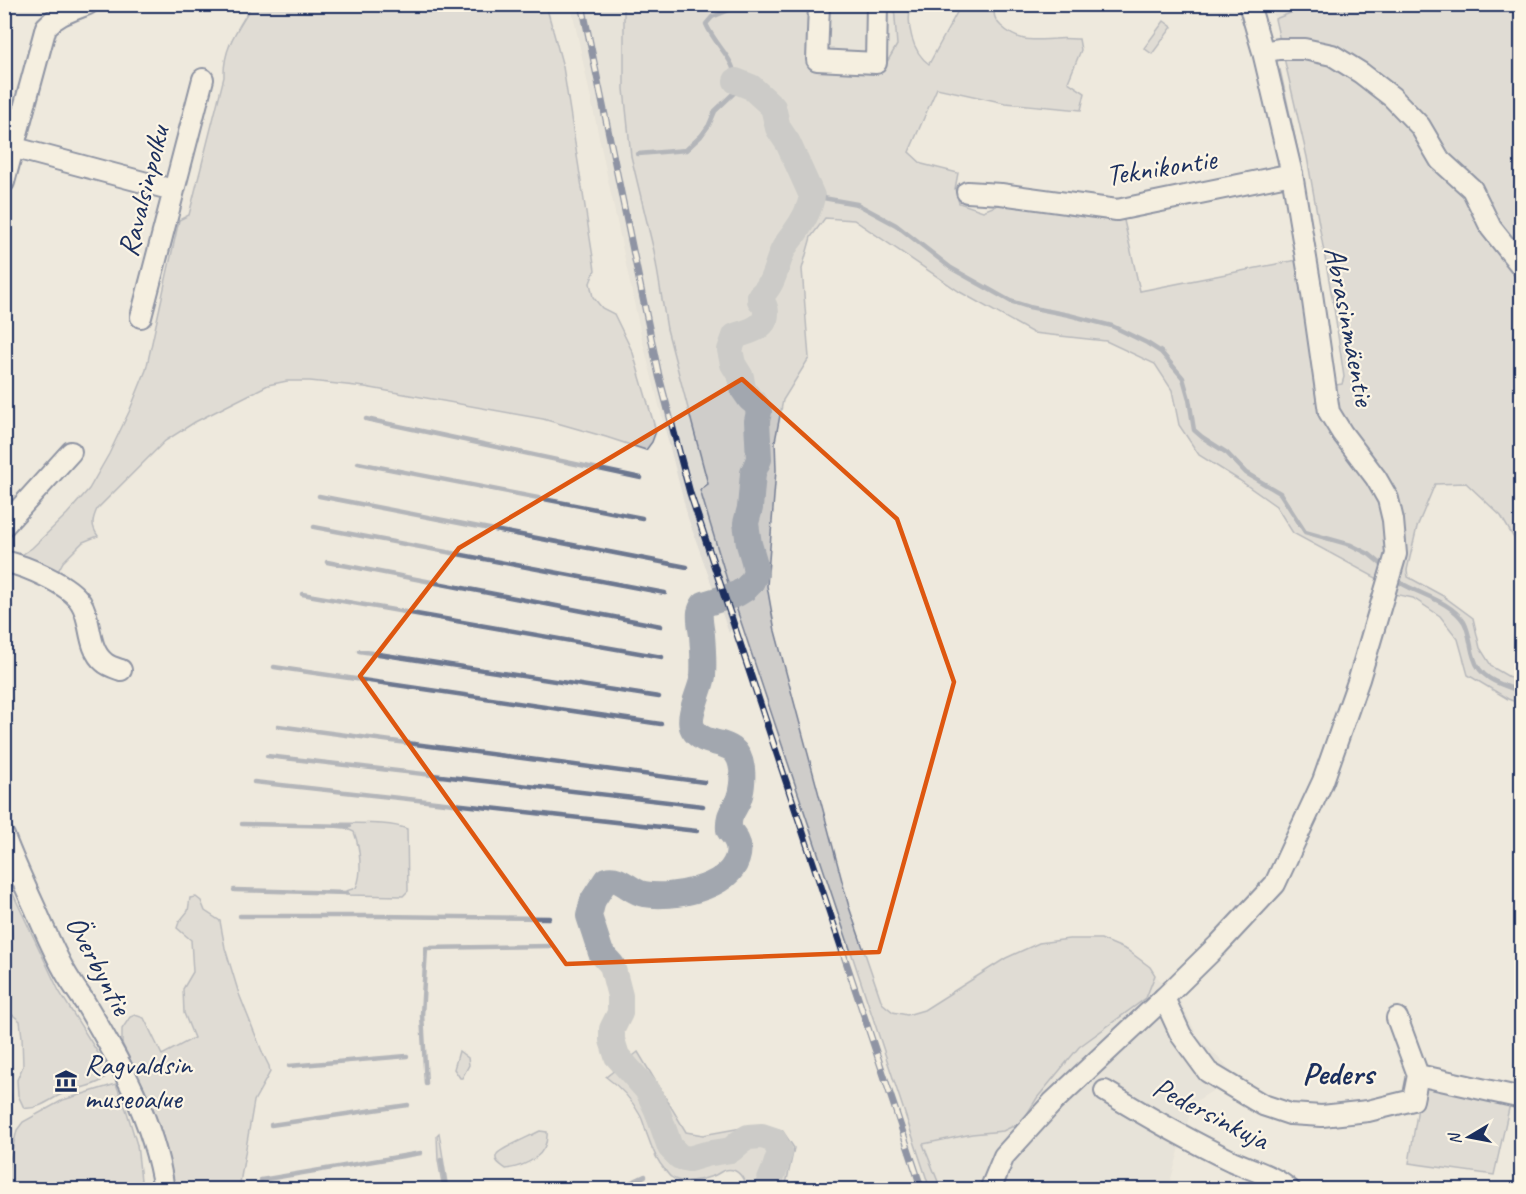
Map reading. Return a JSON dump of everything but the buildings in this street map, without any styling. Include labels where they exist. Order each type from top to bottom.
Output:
[{"type":"street","points":[[4,182],[9,147],[46,27],[59,15],[88,4]]},
{"type":"street","points":[[819,4],[817,60],[876,63],[877,4]]},
{"type":"street","name":"Abrasinmäentie","points":[[990,1190],[1004,1156],[1039,1117],[1218,945],[1275,884],[1323,780],[1359,679],[1396,554],[1393,520],[1388,500],[1376,478],[1329,412],[1292,174],[1250,4]]},
{"type":"street","points":[[1263,52],[1279,49],[1304,49],[1332,55],[1361,73],[1392,97],[1420,126],[1440,160],[1472,189],[1491,228],[1521,267]]},
{"type":"street","name":"Ravalsinpolku","points":[[141,317],[202,79]]},
{"type":"street","points":[[9,147],[173,190]]},
{"type":"street","name":"Teknikontie","points":[[967,192],[1001,194],[1117,210],[1292,174]]},
{"type":"street","points":[[4,525],[71,452]]},
{"type":"street","points":[[4,561],[37,572],[76,596],[82,604],[96,653],[105,664],[121,670]]},
{"type":"street","name":"Överbyntie","points":[[4,836],[48,939],[124,1071],[144,1113],[162,1174],[164,1190]]},
{"type":"street","points":[[1164,998],[1181,1035],[1208,1072],[1263,1105],[1290,1114],[1322,1116],[1368,1111],[1413,1100],[1418,1075],[1397,1018]]},
{"type":"street","points":[[1418,1075],[1521,1098]]},
{"type":"street","name":"Pedersinkuja","points":[[1105,1091],[1161,1124],[1234,1162],[1264,1173],[1290,1190]]},
{"type":"highlighted area","points":[[742,379],[897,519],[954,682],[879,952],[566,964],[360,676],[459,548]]},
{"type":"shaded area","points":[[252,5],[546,5],[563,67],[595,270],[590,283],[593,297],[602,308],[614,314],[633,353],[656,431],[646,450],[543,419],[365,387],[310,381],[287,381],[268,385],[195,422],[165,441],[97,509],[93,523],[98,536],[83,542],[63,562],[56,575],[17,558],[32,548],[89,489],[129,412],[146,370],[179,220],[189,215],[224,77],[226,56],[237,30]]},
{"type":"shaded area","points":[[571,5],[624,5],[624,89],[631,156],[654,251],[667,329],[708,484],[728,583],[739,613],[729,633],[688,518],[641,335]]},
{"type":"shaded area","points":[[624,5],[810,5],[810,63],[883,69],[897,45],[894,5],[911,5],[909,21],[912,37],[918,52],[929,64],[961,5],[995,5],[995,16],[999,23],[1020,38],[1079,39],[1081,50],[1068,82],[1085,93],[1081,110],[1005,103],[937,88],[909,152],[922,164],[958,173],[955,189],[959,203],[983,211],[1008,201],[1123,216],[1140,291],[1297,260],[1316,387],[1296,164],[1300,163],[1336,385],[1342,384],[1344,377],[1307,157],[1275,19],[1311,5],[1521,5],[1521,550],[1501,516],[1466,483],[1435,484],[1417,527],[1407,570],[1408,577],[1443,596],[1473,618],[1480,648],[1492,667],[1521,683],[1521,704],[1508,699],[1468,675],[1458,639],[1440,616],[1413,598],[1390,593],[1380,580],[1293,533],[1276,506],[1199,455],[1179,425],[1172,390],[1155,364],[1106,341],[1033,333],[960,292],[854,220],[825,218],[811,237],[802,269],[809,358],[783,400],[775,441],[776,470],[767,586],[775,631],[849,907],[882,1003],[893,1012],[907,1015],[924,1010],[1006,958],[1039,943],[1069,939],[1101,939],[1127,950],[1150,967],[1155,975],[1146,998],[1079,1047],[1037,1098],[1022,1122],[1003,1131],[972,1134],[923,1144],[941,1189],[930,1189],[728,583],[700,490],[708,484],[667,329],[654,251],[631,156],[624,89]]},
{"type":"shaded area","points":[[810,5],[894,5],[897,45],[883,69],[810,63]]},
{"type":"shaded area","points":[[1270,5],[1311,5],[1275,19]]},
{"type":"shaded area","points":[[1164,21],[1172,27],[1152,54],[1144,48]]},
{"type":"shaded area","points":[[1280,70],[1299,156],[1295,157],[1277,79]]},
{"type":"shaded area","points":[[335,823],[382,824],[407,829],[408,891],[403,896],[346,895],[346,891],[356,888],[358,882],[360,868],[358,845],[354,832],[334,827]]},
{"type":"shaded area","points":[[5,877],[59,991],[108,1069],[104,1078],[98,1083],[64,1093],[30,1108],[24,1108],[18,1095],[17,1080],[23,1066],[20,1021],[9,1012],[5,1012],[5,959],[12,936],[10,914],[5,906]]},
{"type":"shaded area","points":[[196,897],[201,901],[205,911],[220,921],[225,948],[239,994],[270,1072],[254,1101],[239,1189],[174,1189],[166,1147],[151,1102],[122,1043],[122,1029],[130,1017],[135,1015],[144,1018],[162,1055],[194,1038],[184,1013],[183,989],[193,972],[191,940],[177,928],[188,911],[190,898]]},
{"type":"shaded area","points":[[1155,975],[1180,1001],[1198,1037],[1236,1076],[1193,1103],[1168,1189],[941,1189],[923,1144],[972,1134],[1003,1131],[1022,1122],[1037,1098],[1079,1047],[1146,998]]},
{"type":"shaded area","points":[[459,1051],[468,1058],[469,1065],[462,1078],[454,1069]]},
{"type":"shaded area","points":[[638,1052],[686,1132],[703,1135],[758,1125],[782,1130],[794,1148],[785,1189],[746,1189],[744,1181],[734,1170],[692,1181],[681,1181],[670,1176],[655,1155],[637,1109],[625,1094],[606,1077]]},
{"type":"shaded area","points":[[1422,1083],[1510,1104],[1494,1175],[1409,1163]]},
{"type":"shaded area","points":[[116,1084],[137,1145],[142,1189],[5,1189],[17,1130],[23,1122],[63,1100]]},
{"type":"shaded area","points":[[5,1090],[10,1091],[12,1111],[5,1145]]},
{"type":"shaded area","points":[[540,1131],[547,1132],[547,1140],[535,1158],[522,1165],[506,1169],[497,1161],[496,1156],[499,1152]]},
{"type":"shaded area","points":[[439,1133],[448,1189],[443,1189],[438,1160],[437,1135]]},
{"type":"waterway","points":[[638,154],[686,150],[701,136],[715,111],[736,91],[736,80],[731,62],[706,24],[712,17],[744,4]]},
{"type":"waterway","points":[[736,81],[751,87],[773,107],[778,128],[788,143],[812,196],[803,221],[783,250],[772,281],[760,296],[766,309],[763,323],[755,329],[735,336],[730,350],[733,364],[741,377],[743,389],[756,404],[759,412],[757,421],[759,459],[753,473],[750,508],[746,523],[756,573],[745,589],[737,594],[704,604],[700,612],[703,676],[691,724],[699,736],[728,746],[739,758],[742,769],[741,789],[729,821],[729,830],[738,843],[739,851],[731,869],[722,878],[697,890],[669,895],[644,894],[616,880],[606,880],[593,900],[589,916],[601,953],[612,965],[620,996],[620,1013],[612,1029],[612,1040],[617,1056],[648,1091],[670,1147],[680,1157],[689,1159],[731,1150],[748,1137],[762,1136],[774,1140],[780,1152],[766,1190]]},
{"type":"waterway","points":[[812,196],[857,204],[896,225],[951,268],[1010,301],[1112,326],[1161,352],[1183,378],[1194,430],[1227,453],[1246,473],[1280,493],[1305,532],[1351,545],[1369,554],[1386,568]]},
{"type":"waterway","points":[[366,419],[641,478]]},
{"type":"waterway","points":[[358,463],[642,518]]},
{"type":"waterway","points":[[319,496],[687,567]]},
{"type":"waterway","points":[[314,527],[665,593]]},
{"type":"waterway","points":[[327,562],[661,626]]},
{"type":"waterway","points":[[1401,583],[1443,604],[1458,615],[1466,626],[1474,658],[1481,672],[1493,681],[1522,692]]},
{"type":"waterway","points":[[302,594],[662,657]]},
{"type":"waterway","points":[[359,651],[659,697]]},
{"type":"waterway","points":[[274,667],[661,724]]},
{"type":"waterway","points":[[278,726],[704,782]]},
{"type":"waterway","points":[[267,756],[703,806]]},
{"type":"waterway","points":[[254,782],[697,831]]},
{"type":"waterway","points":[[242,824],[350,826]]},
{"type":"waterway","points":[[234,890],[347,893]]},
{"type":"waterway","points":[[240,916],[549,918]]},
{"type":"waterway","points":[[426,1084],[422,1015],[426,948],[550,946]]},
{"type":"waterway","points":[[289,1066],[407,1056]]},
{"type":"waterway","points":[[271,1125],[408,1105]]},
{"type":"waterway","points":[[261,1180],[421,1153]]},
{"type":"waterway","points":[[441,1160],[446,1190]]},
{"type":"waterway","points":[[615,1190],[645,1176]]},
{"type":"waterway","points":[[412,1190],[424,1187]]},
{"type":"railway","points":[[582,4],[659,376],[690,493],[922,1190]]},
{"type":"place","name":"Ragvaldsin museoalue","points":[[66,1081]]},
{"type":"district","name":"Peders","points":[[1338,1073]]}]
